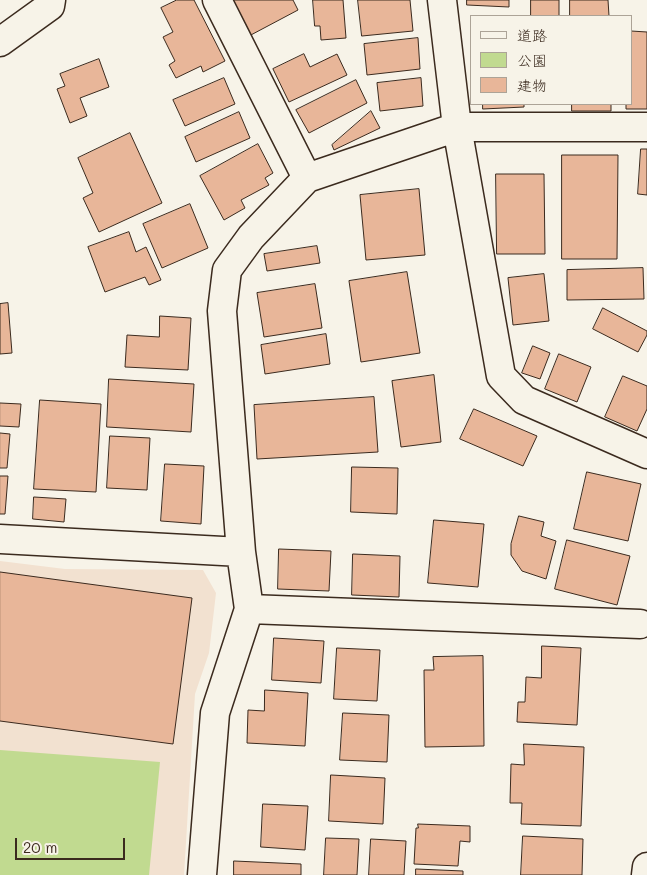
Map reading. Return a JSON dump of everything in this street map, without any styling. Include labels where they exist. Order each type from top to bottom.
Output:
[{"type":"street","points":[[0,42],[50,6],[51,0]]},
{"type":"street","points":[[217,0],[308,178]]},
{"type":"street","points":[[442,0],[457,127],[500,376],[524,400],[647,454]]},
{"type":"street","points":[[202,875],[215,712],[249,609],[241,552],[222,311],[227,270],[251,237],[308,178],[457,127],[647,127]]},
{"type":"street","points":[[0,539],[241,552]]},
{"type":"street","points":[[249,609],[640,624]]},
{"type":"street","points":[[646,875],[647,867]]},
{"type":"shaded area","points":[[0,561],[65,569],[203,570],[216,593],[209,653],[195,694],[184,875],[0,875]]},
{"type":"green space","points":[[0,750],[160,762],[149,875],[0,875]]},
{"type":"building","points":[[177,0],[194,0],[225,61],[203,72],[201,66],[176,78],[169,65],[175,61],[163,37],[173,32],[161,8]]},
{"type":"building","points":[[230,0],[293,0],[298,10],[249,36]]},
{"type":"building","points":[[313,0],[343,0],[346,38],[321,40],[320,26],[315,26]]},
{"type":"building","points":[[358,0],[410,0],[413,31],[362,36]]},
{"type":"building","points":[[467,0],[509,0],[509,7],[467,5]]},
{"type":"building","points":[[531,0],[559,0],[559,15],[531,15]]},
{"type":"building","points":[[570,0],[608,0],[609,15],[570,15]]},
{"type":"building","points":[[632,31],[647,32],[647,109],[626,109],[626,105],[632,105]]},
{"type":"building","points":[[418,38],[420,69],[367,75],[364,44]]},
{"type":"building","points":[[304,54],[310,67],[337,54],[347,75],[289,102],[273,69]]},
{"type":"building","points":[[99,59],[109,87],[80,98],[87,116],[70,123],[57,89],[65,86],[60,74]]},
{"type":"building","points":[[224,78],[235,104],[185,126],[173,100]]},
{"type":"building","points":[[421,78],[423,106],[380,111],[377,83]]},
{"type":"building","points":[[356,80],[367,103],[309,133],[296,110]]},
{"type":"building","points":[[483,105],[524,105],[524,107],[483,109]]},
{"type":"building","points":[[572,105],[611,105],[611,111],[572,111]]},
{"type":"building","points":[[371,111],[380,128],[334,150],[332,145]]},
{"type":"building","points":[[239,112],[250,138],[196,162],[185,137]]},
{"type":"building","points":[[130,133],[162,203],[99,232],[83,198],[93,193],[78,158]]},
{"type":"building","points":[[258,144],[273,173],[265,178],[269,185],[241,200],[245,208],[224,220],[200,176]]},
{"type":"building","points":[[641,149],[647,149],[647,195],[638,194]]},
{"type":"building","points":[[562,155],[618,155],[617,259],[562,259]]},
{"type":"building","points":[[496,174],[544,174],[545,254],[497,254]]},
{"type":"building","points":[[419,189],[425,255],[366,260],[360,195]]},
{"type":"building","points":[[190,204],[208,248],[162,268],[143,224]]},
{"type":"building","points":[[129,232],[136,252],[146,247],[161,280],[149,285],[145,277],[105,292],[88,247]]},
{"type":"building","points":[[317,246],[320,263],[267,271],[264,254]]},
{"type":"building","points":[[643,268],[644,299],[567,300],[567,270]]},
{"type":"building","points":[[407,272],[420,353],[361,362],[349,281]]},
{"type":"building","points":[[544,274],[549,321],[513,325],[508,278]]},
{"type":"building","points":[[315,284],[322,328],[264,337],[257,293]]},
{"type":"building","points":[[8,303],[12,353],[0,354],[0,304]]},
{"type":"building","points":[[603,308],[647,331],[647,335],[638,352],[593,329]]},
{"type":"building","points":[[160,316],[191,318],[188,370],[125,367],[127,335],[159,337]]},
{"type":"building","points":[[326,334],[330,364],[265,374],[261,345]]},
{"type":"building","points":[[533,346],[550,353],[540,379],[522,373]]},
{"type":"building","points":[[559,354],[591,367],[577,402],[545,389]]},
{"type":"building","points":[[434,375],[441,442],[401,447],[392,381]]},
{"type":"building","points":[[623,376],[647,386],[647,409],[637,431],[605,417]]},
{"type":"building","points":[[109,379],[194,384],[191,432],[107,427]]},
{"type":"building","points":[[374,397],[378,452],[257,459],[254,405]]},
{"type":"building","points":[[40,400],[101,404],[96,492],[34,489]]},
{"type":"building","points":[[0,403],[21,404],[19,427],[0,426]]},
{"type":"building","points":[[474,409],[537,436],[523,466],[460,439]]},
{"type":"building","points":[[0,433],[10,434],[7,468],[0,468]]},
{"type":"building","points":[[110,436],[150,438],[147,490],[107,488]]},
{"type":"building","points":[[165,464],[204,466],[201,524],[161,521]]},
{"type":"building","points":[[352,467],[398,468],[397,514],[351,512]]},
{"type":"building","points":[[587,472],[641,484],[628,541],[574,529]]},
{"type":"building","points":[[0,476],[8,476],[5,514],[0,514]]},
{"type":"building","points":[[34,497],[66,499],[64,522],[33,519]]},
{"type":"building","points":[[519,516],[544,522],[541,536],[556,541],[546,579],[522,571],[511,555],[511,544]]},
{"type":"building","points":[[434,520],[484,524],[478,587],[428,583]]},
{"type":"building","points":[[567,540],[630,556],[617,605],[555,589]]},
{"type":"building","points":[[279,549],[331,551],[329,591],[278,589]]},
{"type":"building","points":[[353,554],[400,556],[399,597],[352,595]]},
{"type":"building","points":[[0,572],[192,598],[173,744],[0,721]]},
{"type":"building","points":[[274,638],[324,641],[321,683],[272,680]]},
{"type":"building","points":[[542,646],[581,648],[577,725],[517,722],[518,702],[525,702],[526,677],[541,678]]},
{"type":"building","points":[[337,648],[380,650],[377,701],[334,699]]},
{"type":"building","points":[[483,656],[484,746],[425,747],[424,670],[434,670],[433,657]]},
{"type":"building","points":[[265,690],[308,693],[305,746],[247,743],[248,710],[264,711]]},
{"type":"building","points":[[343,713],[389,715],[387,762],[340,760]]},
{"type":"building","points":[[524,744],[584,747],[581,826],[521,824],[522,803],[510,803],[511,764],[524,765]]},
{"type":"building","points":[[331,775],[385,778],[383,824],[329,821]]},
{"type":"building","points":[[263,804],[308,806],[305,850],[261,847]]},
{"type":"building","points":[[418,824],[470,826],[470,842],[460,841],[458,866],[414,864],[416,828],[418,828]]},
{"type":"building","points":[[523,836],[583,839],[582,875],[521,875]]},
{"type":"building","points":[[326,838],[359,839],[357,875],[324,875]]},
{"type":"building","points":[[371,839],[406,841],[404,875],[369,875]]},
{"type":"building","points":[[234,861],[301,864],[301,875],[234,875]]},
{"type":"building","points":[[416,869],[463,871],[463,875],[416,875]]}]
